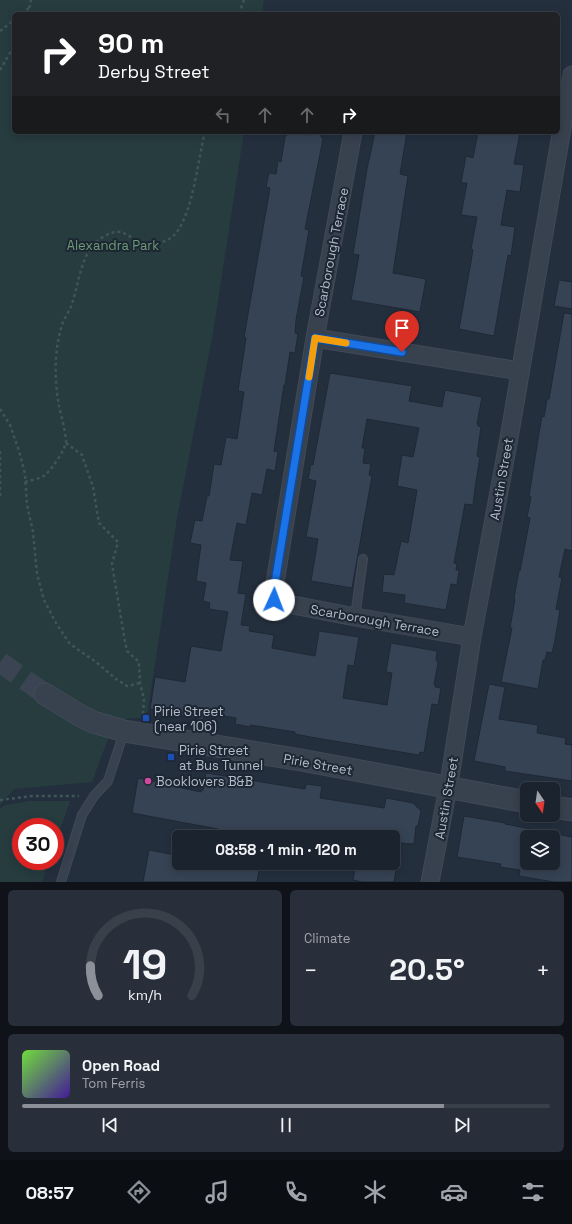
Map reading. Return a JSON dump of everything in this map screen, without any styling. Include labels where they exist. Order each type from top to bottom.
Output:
[{"type":"street","name":"Austin Street","points":[[560,118],[562,105],[572,75]]},
{"type":"street","name":"Scarborough Terrace","points":[[353,134],[315,338],[273,595],[274,600],[355,617],[472,637]]},
{"type":"street","name":"Austin Street","points":[[430,882],[448,788],[472,637],[520,371],[557,134]]},
{"type":"street","points":[[315,338],[520,371]]},
{"type":"street","name":"Pirie Street","points":[[45,694],[79,716],[93,722],[124,731],[302,760],[520,801]]},
{"type":"street","points":[[560,807],[572,810]]},
{"type":"lane","points":[[355,617],[363,560]]},
{"type":"lane","points":[[61,882],[82,815],[94,796],[108,781],[124,731]]},
{"type":"path","points":[[29,12],[31,0]]},
{"type":"path","points":[[240,12],[244,0]]},
{"type":"path","points":[[24,12],[30,7]]},
{"type":"path","points":[[0,31],[12,22]]},
{"type":"path","points":[[0,70],[12,49]]},
{"type":"path","points":[[25,482],[44,475],[58,459],[66,442],[59,403],[56,364],[57,342],[70,309],[85,260],[93,246],[104,236],[113,232],[121,232],[139,242],[152,244],[162,243],[176,234],[181,225],[191,197],[205,134]]},
{"type":"path","points":[[0,409],[10,425],[25,474],[27,505],[33,532],[37,574],[44,600],[56,623],[70,644],[127,686],[140,683]]},
{"type":"path","points":[[66,442],[82,455],[92,487],[100,523],[118,542],[112,564],[126,650],[139,662],[140,683],[144,699]]},
{"type":"path","points":[[0,451],[0,498]]},
{"type":"path","points":[[0,800],[32,796],[94,796]]},
{"type":"green space","name":"Alexandra Park","points":[[0,0],[264,0],[262,12],[12,12],[12,134],[244,134],[213,333],[177,518],[147,717],[115,720],[92,782],[14,789],[0,805]]},
{"type":"green space","points":[[30,801],[70,801],[64,819],[12,818],[12,870],[46,870],[42,882],[0,882],[0,809],[5,805]]},
{"type":"building","points":[[288,134],[319,134],[323,139],[305,229],[309,230],[301,276],[304,277],[296,320],[295,333],[298,334],[295,353],[290,352],[284,385],[274,451],[278,452],[275,471],[267,469],[262,495],[252,493],[246,525],[237,523],[230,560],[243,561],[238,593],[246,594],[241,625],[250,626],[249,631],[274,635],[272,648],[315,656],[319,631],[359,637],[354,666],[348,665],[343,698],[387,705],[392,673],[386,672],[391,643],[437,651],[436,659],[438,663],[434,684],[435,687],[441,688],[438,705],[432,704],[424,753],[420,752],[419,755],[316,738],[295,734],[295,732],[235,724],[236,718],[204,713],[203,720],[150,709],[155,677],[185,682],[191,646],[221,651],[228,612],[209,609],[210,603],[203,601],[206,583],[196,581],[201,545],[190,543],[195,520],[202,521],[207,496],[209,496],[214,464],[221,465],[226,437],[237,439],[244,392],[238,391],[246,338],[244,337],[270,188],[266,187],[269,173],[276,174],[278,161],[281,162],[285,137]]},
{"type":"building","points":[[375,134],[407,134],[400,174],[408,176],[393,273],[426,279],[420,312],[351,300],[359,255],[353,254],[367,169]]},
{"type":"building","points":[[478,134],[520,134],[514,164],[524,165],[520,192],[507,190],[501,225],[515,227],[511,256],[508,255],[494,336],[459,329],[473,250],[471,249],[477,217],[461,215],[467,183],[461,183],[466,156],[473,158]]},
{"type":"building","points":[[559,280],[572,282],[572,309],[554,306]]},
{"type":"building","points":[[564,313],[572,314],[572,551],[565,549],[559,577],[562,578],[556,609],[560,610],[555,640],[552,653],[547,652],[545,660],[543,660],[538,689],[501,682],[512,628],[510,628],[514,598],[530,518],[527,517],[531,497],[529,496],[539,433],[542,416],[544,417],[547,399],[549,399]]},
{"type":"building","points":[[330,373],[412,386],[409,401],[442,407],[445,390],[482,397],[477,424],[481,427],[477,456],[480,457],[473,505],[465,504],[454,563],[457,564],[456,570],[459,570],[457,585],[451,584],[446,610],[404,603],[405,595],[382,592],[384,574],[394,575],[401,541],[408,543],[417,490],[397,486],[402,455],[413,457],[419,428],[367,419],[362,448],[365,448],[363,463],[371,464],[369,475],[372,476],[352,588],[311,581],[318,539],[306,537],[316,481],[308,479],[311,464],[313,465]]},
{"type":"building","points":[[489,684],[505,687],[499,719],[538,725],[537,733],[566,738],[565,744],[572,745],[572,781],[505,771],[505,767],[474,761]]},
{"type":"building","points":[[206,773],[305,789],[306,784],[322,786],[320,798],[384,808],[386,798],[413,803],[421,811],[418,826],[416,826],[414,844],[400,843],[400,830],[223,830],[132,813],[138,778],[201,792],[203,790]]},
{"type":"building","points":[[464,816],[536,830],[520,830],[520,870],[500,867],[501,864],[457,857]]},
{"type":"building","points":[[560,835],[572,837],[572,882],[554,882],[519,876],[520,870],[560,870]]},
{"type":"building","points":[[149,850],[172,854],[172,870],[259,870],[257,882],[143,882]]},
{"type":"building","points":[[355,870],[396,870],[394,882],[362,882],[353,880]]},
{"type":"tunnel","points":[[0,662],[45,694]]},
{"type":"slow traffic","points":[[309,377],[315,338],[346,343]]},
{"type":"place","name":"Pirie Street (near 106)","points":[[146,718]]},
{"type":"place","name":"Pirie Street at Bus Tunnel","points":[[171,757]]},
{"type":"place","name":"Booklovers B&B","points":[[148,781]]},
{"type":"route","points":[[274,600],[273,595],[315,338],[402,352]]}]
